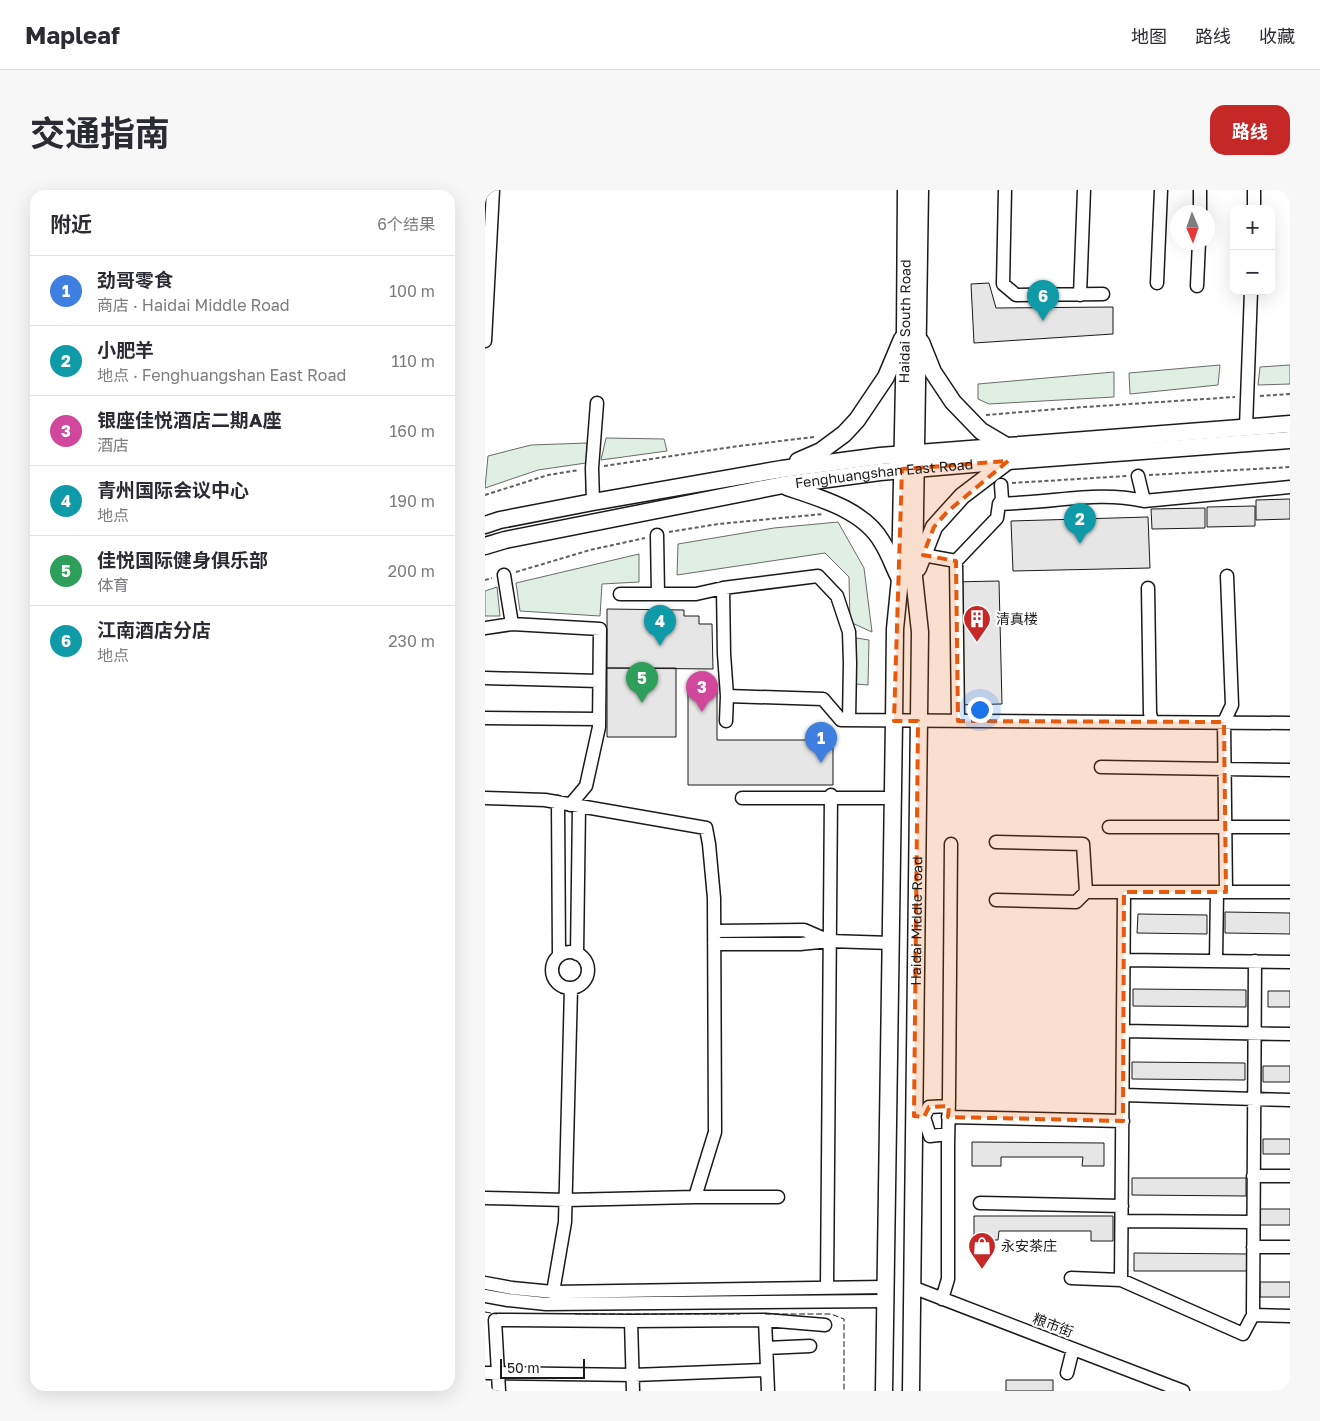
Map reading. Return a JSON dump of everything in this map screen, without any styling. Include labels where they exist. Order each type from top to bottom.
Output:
[{"type":"main road","name":"Haidai South Road","points":[[906,190],[911,334]]},
{"type":"main road","name":"Haidai South Road","points":[[909,461],[911,334],[920,190]]},
{"type":"main road","points":[[782,469],[821,451],[844,434],[857,420],[886,377],[911,334],[953,402],[966,417],[1008,454],[947,512],[935,527],[923,555],[907,578],[881,540],[865,522],[833,503],[783,486]]},
{"type":"main road","name":"Fenghuangshan East Road","points":[[1008,454],[1246,427],[1290,424]]},
{"type":"main road","name":"Fenghuangshan East Road","points":[[485,525],[500,520],[593,502],[782,469],[1008,454],[1290,440]]},
{"type":"main road","name":"Fenghuangshan East Road","points":[[485,546],[505,540],[909,461]]},
{"type":"main road","name":"Haidai Middle Road","points":[[884,1391],[895,629],[907,578],[909,461]]},
{"type":"main road","name":"Haidai Middle Road","points":[[907,578],[920,632],[918,721],[919,1116],[912,1287],[911,1391]]},
{"type":"street","points":[[485,341],[493,190]]},
{"type":"street","points":[[1005,190],[1003,284],[1016,295],[1103,294]]},
{"type":"street","points":[[1080,295],[1084,190]]},
{"type":"street","points":[[1157,283],[1161,190]]},
{"type":"street","points":[[1200,190],[1200,205]]},
{"type":"street","points":[[1254,190],[1254,205]]},
{"type":"street","points":[[1197,286],[1199,250]]},
{"type":"street","points":[[1246,427],[1251,295]]},
{"type":"street","points":[[593,502],[592,468],[597,403]]},
{"type":"street","points":[[1138,476],[1144,501]]},
{"type":"street","points":[[958,721],[956,561],[997,518],[999,504],[1002,499],[1001,485]]},
{"type":"street","points":[[999,504],[1104,496],[1128,497],[1144,501],[1290,487]]},
{"type":"street","points":[[657,535],[658,594]]},
{"type":"street","points":[[923,555],[956,561]]},
{"type":"street","points":[[504,575],[512,624]]},
{"type":"street","points":[[620,594],[696,594],[723,588],[818,576],[837,596],[849,632],[849,720]]},
{"type":"street","points":[[1216,961],[1225,828],[1224,722],[1232,705],[1227,576]]},
{"type":"street","points":[[723,588],[727,721]]},
{"type":"street","points":[[1148,588],[1152,722]]},
{"type":"street","points":[[485,628],[512,624],[600,629],[599,727],[586,786],[569,804],[559,956],[553,965],[553,976],[560,985],[571,988],[582,984],[588,974],[586,962],[582,957],[571,952],[559,956]]},
{"type":"street","points":[[485,678],[599,681]]},
{"type":"street","points":[[727,696],[823,698],[841,720],[1290,722]]},
{"type":"street","points":[[485,718],[599,719]]},
{"type":"street","points":[[1101,768],[1290,770]]},
{"type":"street","points":[[827,1287],[831,795]]},
{"type":"street","points":[[485,798],[545,800],[705,828],[709,844],[714,898],[715,1132],[695,1197]]},
{"type":"street","points":[[742,798],[893,798]]},
{"type":"street","points":[[569,804],[577,954]]},
{"type":"street","points":[[1109,827],[1290,827]]},
{"type":"street","points":[[996,842],[1083,844],[1086,892]]},
{"type":"street","points":[[942,1299],[948,1279],[951,844]]},
{"type":"street","points":[[996,900],[1076,902],[1086,892],[1290,892]]},
{"type":"street","points":[[1121,1280],[1124,892]]},
{"type":"street","points":[[714,931],[804,930],[829,941]]},
{"type":"street","points":[[714,944],[801,944],[829,941],[891,943]]},
{"type":"street","points":[[1124,960],[1290,962]]},
{"type":"street","points":[[1071,1278],[1121,1280],[1243,1334],[1253,1315],[1255,961]]},
{"type":"street","points":[[553,1292],[565,1222],[571,988]]},
{"type":"street","points":[[1124,1030],[1290,1034]]},
{"type":"street","points":[[1123,1095],[1290,1100]]},
{"type":"street","points":[[948,1134],[930,1136],[919,1116],[929,1107],[948,1112],[1123,1121]]},
{"type":"street","points":[[1253,1176],[1290,1176]]},
{"type":"street","points":[[485,1198],[566,1200],[778,1197]]},
{"type":"street","points":[[980,1203],[1122,1206]]},
{"type":"street","points":[[1127,1221],[1253,1222]]},
{"type":"street","points":[[1253,1247],[1290,1247]]},
{"type":"street","points":[[485,1283],[553,1292],[827,1287],[885,1294]]},
{"type":"street","name":"粮市街","points":[[912,1287],[1177,1390]]},
{"type":"street","points":[[485,1296],[547,1304],[885,1294]]},
{"type":"street","points":[[1253,1315],[1290,1316]]},
{"type":"street","points":[[499,1391],[495,1320],[765,1320],[825,1325]]},
{"type":"street","points":[[765,1320],[768,1391]]},
{"type":"street","points":[[631,1321],[633,1391]]},
{"type":"street","points":[[766,1348],[810,1346]]},
{"type":"street","points":[[1067,1373],[1073,1349]]},
{"type":"street","points":[[485,1373],[633,1375],[767,1370]]},
{"type":"path","points":[[966,417],[1070,408],[1290,394]]},
{"type":"path","points":[[485,495],[548,475],[739,446],[816,437]]},
{"type":"highlighted area","points":[[1008,461],[947,512],[934,527],[923,555],[956,561],[958,721],[1224,722],[1226,892],[1124,892],[1123,1121],[948,1117],[949,1106],[929,1107],[924,1117],[914,1116],[918,721],[894,721],[902,469]]},
{"type":"green space","points":[[1220,365],[1218,385],[1130,394],[1129,373]]},
{"type":"green space","points":[[1290,365],[1290,384],[1258,385],[1260,367]]},
{"type":"green space","points":[[1114,372],[1114,397],[989,404],[978,399],[978,384]]},
{"type":"green space","points":[[606,438],[664,439],[667,451],[601,460]]},
{"type":"green space","points":[[587,443],[586,463],[538,470],[485,488],[488,456],[531,445]]},
{"type":"green space","points":[[838,522],[864,568],[872,632],[850,622],[849,577],[825,553],[677,575],[678,544],[774,528]]},
{"type":"green space","points":[[639,554],[639,582],[602,584],[600,616],[520,611],[516,583]]},
{"type":"green space","points":[[497,587],[500,616],[485,616],[485,591]]},
{"type":"green space","points":[[856,638],[869,640],[868,685],[855,684]]},
{"type":"building","points":[[989,283],[996,308],[1113,307],[1113,334],[974,343],[971,284]]},
{"type":"building","points":[[1290,499],[1290,519],[1256,520],[1256,500]]},
{"type":"building","points":[[1255,506],[1255,526],[1207,527],[1207,507]]},
{"type":"building","points":[[1205,508],[1205,528],[1152,529],[1151,509]]},
{"type":"building","points":[[1148,517],[1150,568],[1013,571],[1011,521]]},
{"type":"building","name":"清真楼","points":[[999,581],[1002,704],[954,705],[951,582]]},
{"type":"building","points":[[607,609],[684,610],[684,616],[699,616],[699,624],[712,624],[713,669],[607,668]]},
{"type":"building","points":[[607,668],[676,668],[676,737],[607,737]]},
{"type":"building","points":[[688,684],[717,684],[717,740],[833,740],[833,785],[688,785]]},
{"type":"building","points":[[1225,912],[1290,913],[1290,934],[1225,933]]},
{"type":"building","points":[[1138,914],[1207,915],[1207,934],[1137,933]]},
{"type":"building","points":[[1133,989],[1246,990],[1246,1007],[1133,1006]]},
{"type":"building","points":[[1268,991],[1290,991],[1290,1007],[1268,1007]]},
{"type":"building","points":[[1132,1062],[1245,1063],[1245,1080],[1132,1079]]},
{"type":"building","points":[[1263,1066],[1290,1066],[1290,1082],[1263,1082]]},
{"type":"building","points":[[1263,1139],[1290,1139],[1290,1154],[1263,1154]]},
{"type":"building","points":[[972,1142],[1104,1143],[1104,1166],[1082,1166],[1083,1157],[1001,1157],[1001,1166],[972,1166]]},
{"type":"building","points":[[1132,1178],[1246,1178],[1246,1196],[1132,1195]]},
{"type":"building","points":[[1260,1209],[1290,1209],[1290,1225],[1260,1225]]},
{"type":"building","points":[[974,1216],[1113,1216],[1113,1241],[1091,1241],[1091,1231],[999,1231],[998,1240],[974,1240]]},
{"type":"building","points":[[1134,1253],[1248,1254],[1247,1271],[1134,1271]]},
{"type":"building","points":[[1260,1282],[1290,1282],[1290,1297],[1260,1297]]},
{"type":"building","points":[[1006,1380],[1053,1380],[1053,1391],[1006,1391]]},
{"type":"fence","points":[[485,1312],[497,1314]]},
{"type":"fence","points":[[575,1314],[740,1314]]},
{"type":"fence","points":[[765,1314],[831,1314],[844,1319],[844,1391]]},
{"type":"place","name":"江南酒店分店","points":[[1043,321]]},
{"type":"place","name":"小肥羊","points":[[1080,544]]},
{"type":"place","name":"清真楼","points":[[977,643]]},
{"type":"place","name":"青州国际会议中心","points":[[660,646]]},
{"type":"place","name":"佳悦国际健身俱乐部","points":[[642,703]]},
{"type":"place","name":"银座佳悦酒店二期A座","points":[[702,712]]},
{"type":"place","name":"劲哥零食","points":[[821,763]]},
{"type":"place","name":"永安茶庄","points":[[982,1270]]}]
